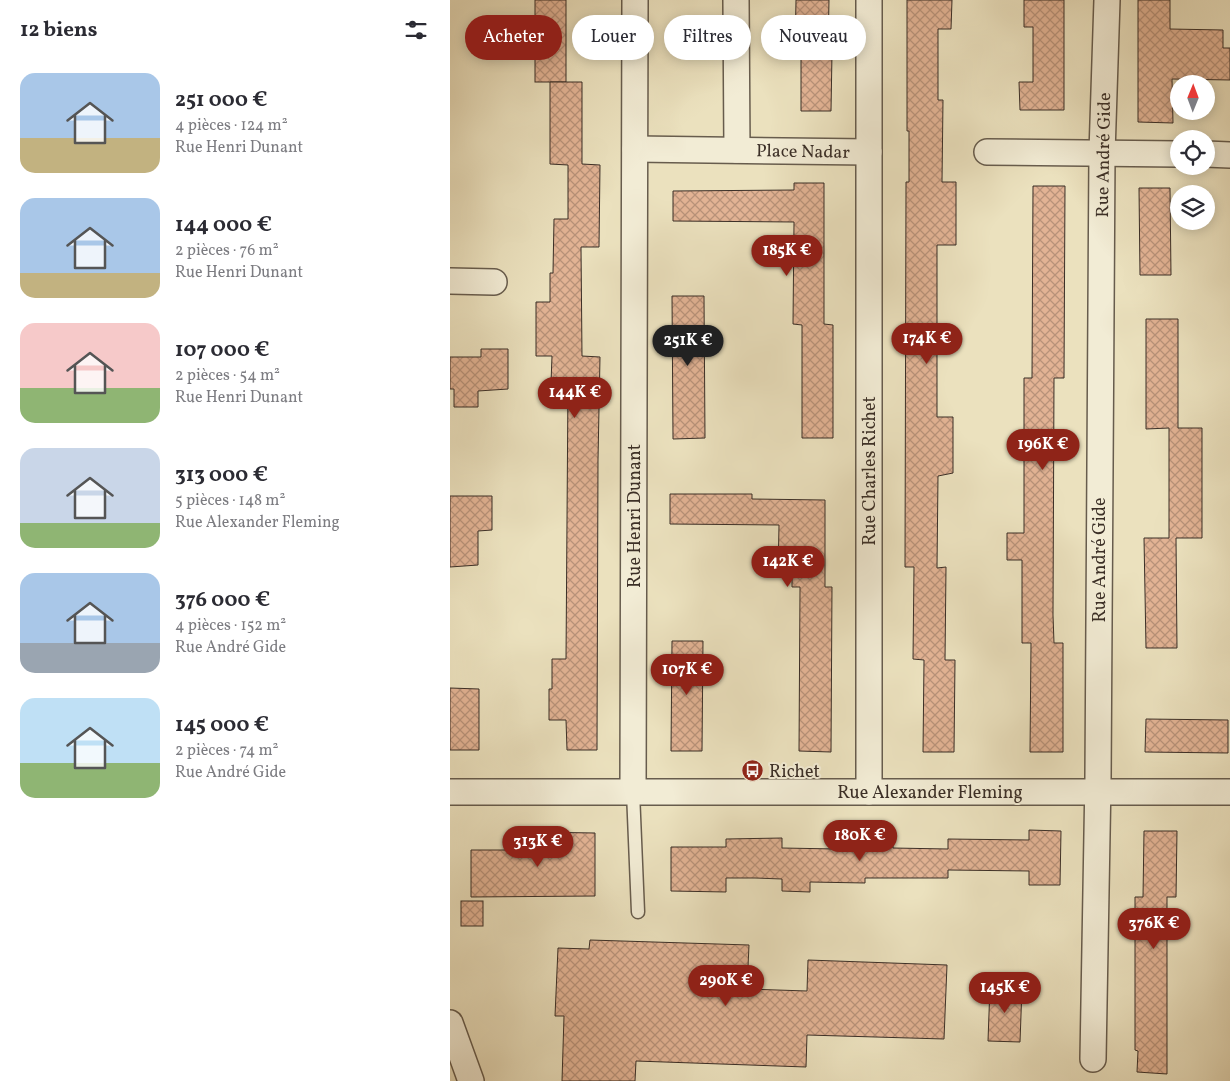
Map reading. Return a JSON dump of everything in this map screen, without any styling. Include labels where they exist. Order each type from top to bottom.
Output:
[{"type":"street","name":"Rue Henri Dunant","points":[[633,792],[635,0]]},
{"type":"street","name":"Place Nadar","points":[[736,0],[737,150]]},
{"type":"street","name":"Rue Charles Richet","points":[[869,792],[870,0]]},
{"type":"street","name":"Rue André Gide","points":[[1093,1059],[1098,792],[1102,153],[1107,0]]},
{"type":"street","name":"Place Nadar","points":[[635,149],[869,152]]},
{"type":"street","points":[[987,152],[1170,154]]},
{"type":"street","points":[[1215,154],[1230,154]]},
{"type":"street","points":[[450,281],[494,282]]},
{"type":"street","name":"Rue Alexander Fleming","points":[[450,792],[1230,792]]},
{"type":"street","points":[[450,1023],[470,1081]]},
{"type":"lane","points":[[633,792],[638,912]]},
{"type":"building","points":[[535,0],[566,0],[566,82],[535,82],[535,60],[562,60],[562,15],[535,15]]},
{"type":"building","points":[[796,0],[829,0],[829,15],[796,15]]},
{"type":"building","points":[[907,0],[952,0],[951,29],[938,29],[938,100],[943,100],[942,182],[956,182],[956,245],[937,245],[937,417],[953,417],[953,473],[938,476],[937,568],[946,567],[945,660],[955,660],[954,752],[923,752],[924,660],[913,659],[914,567],[905,567],[906,182],[909,182]]},
{"type":"building","points":[[1024,0],[1064,0],[1064,110],[1020,110],[1019,82],[1033,82],[1033,27],[1024,27]]},
{"type":"building","points":[[1138,0],[1170,0],[1170,29],[1223,30],[1223,48],[1230,48],[1230,80],[1215,80],[1215,75],[1170,75],[1170,120],[1173,120],[1173,123],[1138,122]]},
{"type":"building","points":[[801,60],[832,60],[831,111],[801,111]]},
{"type":"building","points":[[550,82],[582,82],[582,164],[600,165],[599,247],[581,247],[582,356],[600,357],[597,750],[567,750],[566,720],[549,720],[549,689],[552,689],[552,659],[566,659],[568,383],[551,383],[552,356],[536,356],[536,302],[550,302],[550,273],[553,273],[554,219],[568,219],[568,165],[550,164]]},
{"type":"building","points":[[794,183],[824,183],[824,324],[833,325],[833,438],[802,438],[802,325],[793,324],[794,222],[673,221],[673,191],[794,190]]},
{"type":"building","points":[[1033,186],[1065,186],[1064,378],[1054,378],[1053,615],[1054,643],[1063,643],[1063,752],[1030,752],[1031,643],[1022,643],[1022,560],[1007,560],[1007,533],[1024,533],[1024,378],[1032,378]]},
{"type":"building","points":[[1139,188],[1170,188],[1171,275],[1140,275]]},
{"type":"building","points":[[672,296],[704,296],[705,438],[673,439]]},
{"type":"building","points":[[1146,319],[1178,319],[1178,428],[1202,428],[1202,538],[1176,538],[1177,648],[1146,648],[1144,538],[1169,538],[1169,428],[1146,429]]},
{"type":"building","points":[[481,349],[508,349],[508,389],[478,391],[478,407],[454,407],[454,389],[450,389],[450,357],[481,357]]},
{"type":"building","points":[[670,494],[752,494],[752,499],[825,500],[825,587],[832,587],[831,752],[799,751],[800,587],[792,587],[792,574],[778,574],[779,525],[670,524]]},
{"type":"building","points":[[450,496],[492,496],[492,530],[478,531],[478,565],[450,567]]},
{"type":"building","points":[[672,641],[703,641],[702,751],[671,751]]},
{"type":"building","points":[[450,688],[479,689],[479,750],[450,750]]},
{"type":"building","points":[[1146,719],[1228,720],[1228,753],[1145,752]]},
{"type":"building","points":[[1029,830],[1061,831],[1060,885],[1029,885],[1029,871],[948,870],[948,878],[865,878],[865,883],[810,882],[810,892],[782,891],[782,879],[755,878],[726,878],[726,892],[671,891],[671,847],[726,847],[726,839],[782,838],[782,848],[837,849],[837,839],[893,839],[893,848],[948,849],[948,839],[1029,840]]},
{"type":"building","points":[[1144,831],[1177,831],[1176,897],[1167,897],[1167,1074],[1137,1072],[1138,1051],[1135,1050],[1135,897],[1143,897]]},
{"type":"building","points":[[533,832],[595,833],[595,896],[471,897],[471,850],[533,850]]},
{"type":"building","points":[[461,901],[483,901],[483,926],[461,926]]},
{"type":"building","points":[[590,940],[749,945],[747,989],[807,991],[808,960],[947,965],[944,1039],[807,1035],[806,1067],[636,1061],[635,1081],[562,1081],[564,1016],[555,1016],[558,948],[589,949]]},
{"type":"building","points":[[990,986],[1022,988],[1020,1042],[988,1041]]},
{"type":"place","name":"Richet","points":[[753,771]]}]
